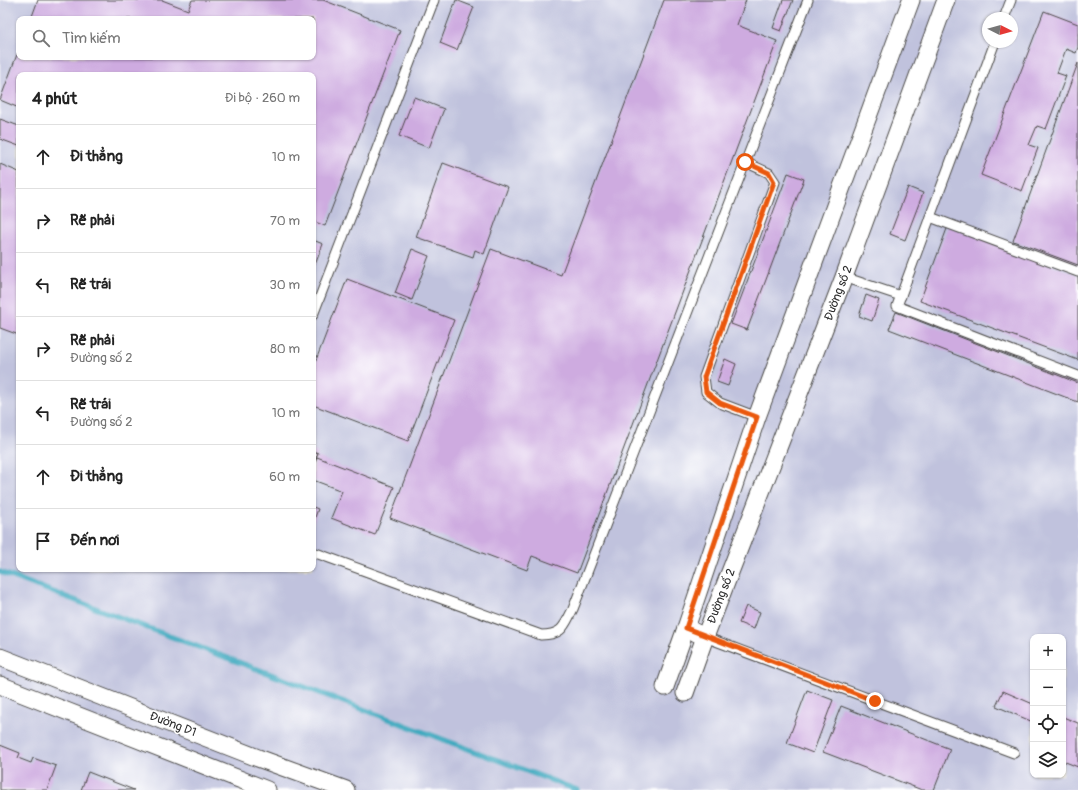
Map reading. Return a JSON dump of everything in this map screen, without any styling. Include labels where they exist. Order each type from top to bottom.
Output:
[{"type":"street","name":"Đường số 2","points":[[911,0],[757,417],[686,628],[706,637],[844,277],[946,0]]},
{"type":"street","points":[[665,687],[686,628]]},
{"type":"street","points":[[685,693],[706,637]]},
{"type":"street","name":"Đường D1","points":[[0,657],[258,758],[346,790]]},
{"type":"street","points":[[22,694],[31,669]]},
{"type":"street","points":[[0,685],[267,790]]},
{"type":"street","points":[[246,782],[258,758]]},
{"type":"lane","points":[[316,307],[434,0]]},
{"type":"lane","points":[[316,553],[541,635],[552,635],[564,628],[576,602],[808,0]]},
{"type":"lane","points":[[1006,12],[1011,0]]},
{"type":"lane","points":[[993,48],[897,306],[1078,376]]},
{"type":"lane","points":[[745,162],[769,173],[774,182],[704,377],[706,392],[720,403],[757,417]]},
{"type":"lane","points":[[930,217],[1078,272]]},
{"type":"lane","points":[[844,277],[901,296]]},
{"type":"lane","points":[[706,637],[1014,753]]},
{"type":"shaded area","points":[[0,0],[1078,0],[1078,790],[0,790]]},
{"type":"building","points":[[38,0],[162,0],[188,10],[192,0],[323,0],[400,30],[325,226],[316,222],[316,72],[16,72],[16,107],[0,100],[16,57],[16,60],[316,60],[316,16],[32,16]]},
{"type":"building","points":[[456,0],[474,7],[457,50],[440,43]]},
{"type":"building","points":[[664,0],[746,0],[737,25],[777,41],[577,573],[532,556],[527,570],[390,518],[491,249],[561,275]]},
{"type":"building","points":[[783,0],[793,0],[781,31],[773,28]]},
{"type":"building","points":[[1044,11],[1078,24],[1078,47],[1076,53],[1066,49],[1057,73],[1066,76],[1046,129],[1037,126],[1029,145],[1038,148],[1022,191],[981,175]]},
{"type":"building","points":[[1078,63],[1078,265],[1013,241]]},
{"type":"building","points":[[414,97],[444,109],[429,148],[399,136]]},
{"type":"building","points":[[0,119],[16,125],[16,145],[0,139]]},
{"type":"building","points":[[443,163],[508,187],[484,254],[475,250],[473,257],[416,237]]},
{"type":"building","points":[[0,164],[16,171],[16,334],[0,328]]},
{"type":"building","points":[[788,173],[804,179],[747,330],[731,324]]},
{"type":"building","points":[[908,187],[923,193],[905,240],[890,234]]},
{"type":"building","points":[[948,226],[1078,275],[1078,360],[920,301]]},
{"type":"building","points":[[316,241],[323,244],[316,262]]},
{"type":"building","points":[[412,249],[429,256],[412,300],[395,293]]},
{"type":"building","points":[[347,279],[454,320],[408,441],[316,406],[316,360]]},
{"type":"building","points":[[866,295],[879,300],[872,321],[859,316]]},
{"type":"building","points":[[896,312],[1078,383],[1078,402],[889,329]]},
{"type":"building","points":[[725,359],[736,364],[728,386],[717,382]]},
{"type":"building","points":[[317,457],[394,487],[375,535],[331,518],[342,491],[316,481]]},
{"type":"building","points":[[746,606],[760,612],[754,629],[739,623]]},
{"type":"building","points":[[807,690],[833,700],[813,753],[787,743]]},
{"type":"building","points":[[1003,691],[1030,703],[1030,721],[996,706]]},
{"type":"building","points":[[841,706],[950,749],[934,790],[922,790],[823,752]]},
{"type":"building","points":[[1066,718],[1078,723],[1078,767],[1066,762]]},
{"type":"building","points":[[0,745],[20,753],[18,758],[31,763],[33,758],[56,766],[47,790],[0,790]]},
{"type":"building","points":[[88,772],[134,790],[81,790]]},
{"type":"waterway","points":[[0,572],[577,790]]},
{"type":"route","points":[[745,162],[769,173],[774,182],[704,377],[706,392],[720,403],[757,417],[686,628],[875,701]]}]
